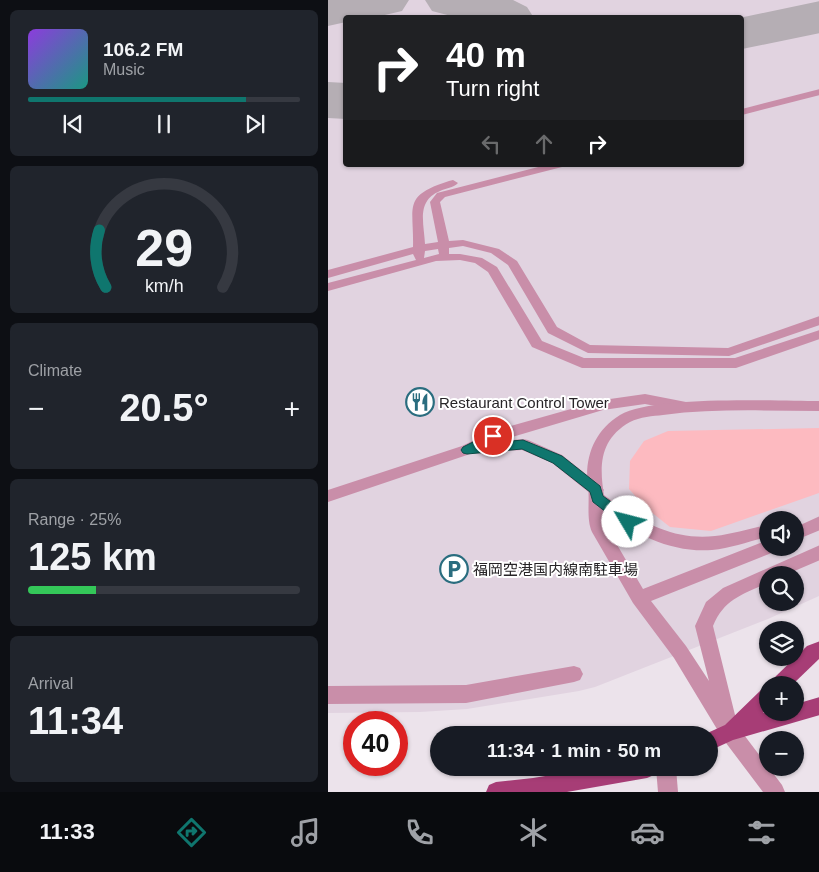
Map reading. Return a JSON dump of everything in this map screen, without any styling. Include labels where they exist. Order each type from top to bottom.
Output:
[{"type":"main road","points":[[789,676],[814,652],[820,649]]},
{"type":"main road","points":[[730,732],[759,705]]},
{"type":"main road","points":[[718,738],[730,732],[820,706]]},
{"type":"main road","points":[[496,792],[533,788],[601,776]]},
{"type":"street","points":[[744,111],[820,92]]},
{"type":"street","points":[[744,120],[820,101]]},
{"type":"street","points":[[419,256],[417,205],[422,197],[439,186],[517,167]]},
{"type":"street","points":[[444,251],[444,233],[435,202],[441,195],[550,167]]},
{"type":"street","points":[[328,287],[419,256],[444,251],[463,243],[495,251],[513,263],[552,330],[588,349],[729,352],[820,320]]},
{"type":"street","points":[[444,251],[478,260],[493,270],[537,344],[582,363],[736,363],[820,334]]},
{"type":"street","points":[[328,496],[467,450],[493,436],[603,405],[645,399],[686,406]]},
{"type":"street","points":[[775,792],[730,732],[680,652],[639,598],[598,527],[593,472],[596,455],[603,439],[626,418],[647,412],[686,406],[820,406]]},
{"type":"street","points":[[467,450],[523,444],[557,459],[628,522],[651,534],[681,543],[712,543],[759,533]]},
{"type":"street","points":[[804,524],[820,521]]},
{"type":"street","points":[[804,530],[820,521]]},
{"type":"street","points":[[639,598],[759,551]]},
{"type":"street","points":[[788,566],[820,552]]},
{"type":"street","points":[[730,732],[704,626],[712,607],[729,592],[759,579]]},
{"type":"street","points":[[328,695],[466,694],[574,674]]},
{"type":"street","points":[[667,776],[668,792]]},
{"type":"lane","points":[[328,274],[419,256]]},
{"type":"shaded area","points":[[328,0],[819,0],[819,596],[804,603],[804,566],[759,566],[759,611],[786,611],[595,687],[467,709],[420,712],[343,711],[343,713],[328,713]]},
{"type":"shaded area","points":[[819,428],[819,493],[768,511],[759,511],[759,514],[711,531],[670,527],[646,508],[629,489],[630,461],[644,441],[668,431]]},
{"type":"taxiway","points":[[328,10],[384,0]]},
{"type":"taxiway","points":[[450,0],[493,10],[502,15]]},
{"type":"taxiway","points":[[744,33],[820,17]]},
{"type":"taxiway","points":[[328,100],[343,101]]},
{"type":"place","name":"Restaurant Control Tower","points":[[420,402]]},
{"type":"place","name":"福岡空港国内線南駐車場","points":[[454,569]]},
{"type":"route","points":[[493,436],[467,450],[523,444],[557,459],[596,490],[597,498],[628,522]]}]
